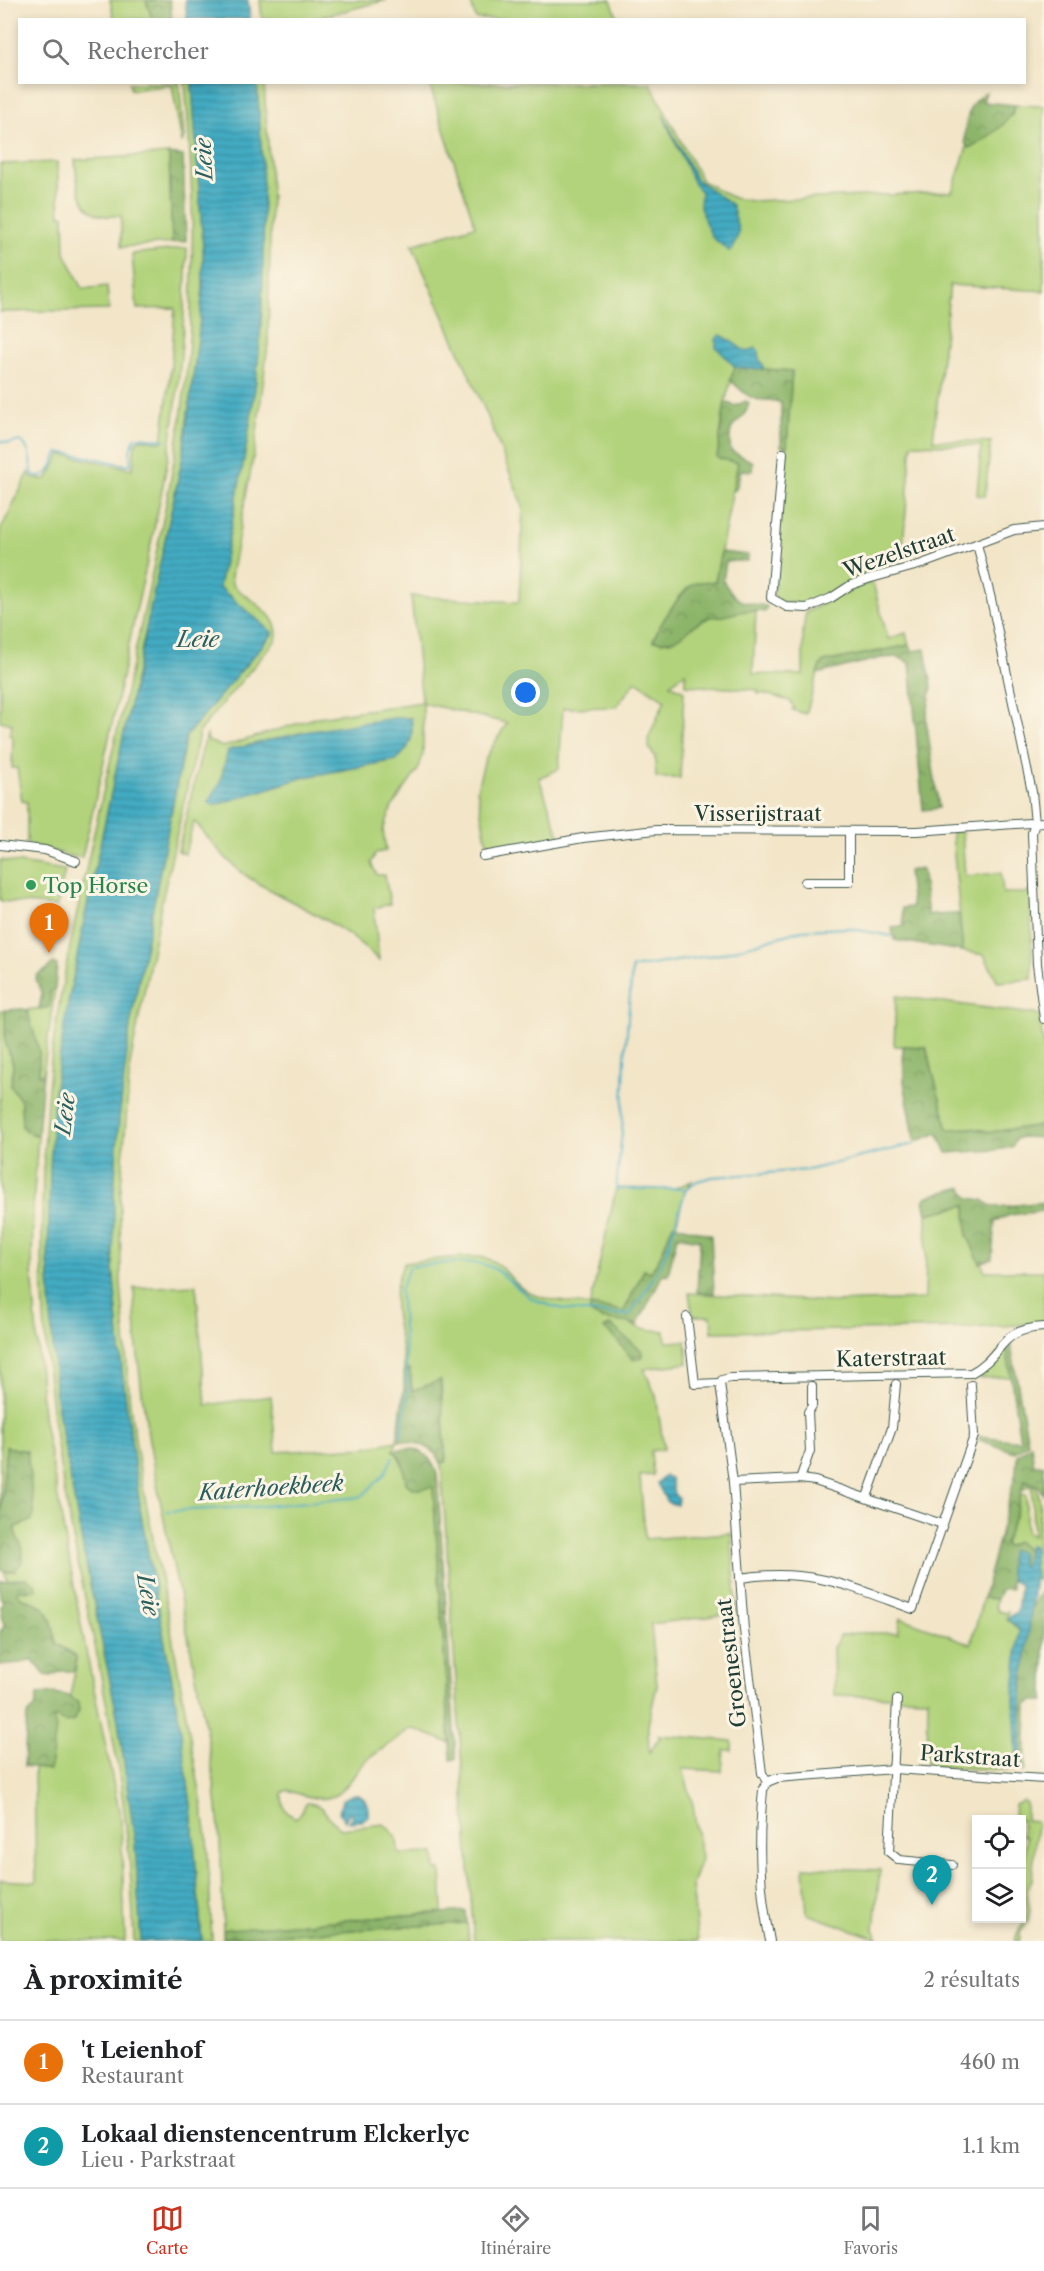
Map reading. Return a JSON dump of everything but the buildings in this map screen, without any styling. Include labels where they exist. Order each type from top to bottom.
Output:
[{"type":"street","name":"Wezelstraat","points":[[783,453],[771,598],[799,609],[831,598],[851,585],[922,564],[1014,530],[1044,527]]},
{"type":"street","points":[[977,544],[1032,792],[1035,823],[1032,833],[1037,964],[1044,1019]]},
{"type":"street","name":"Visserijstraat","points":[[483,856],[583,838],[657,830],[917,831],[1044,822]]},
{"type":"street","points":[[805,882],[849,882],[849,831]]},
{"type":"street","points":[[0,844],[45,850],[76,861]]},
{"type":"street","name":"Katerstraat","points":[[687,1317],[695,1384],[721,1382],[730,1378],[971,1373],[988,1362],[1012,1334],[1026,1329],[1044,1327]]},
{"type":"street","name":"Groenestraat","points":[[721,1382],[762,1773],[767,1782],[763,1790],[759,1857],[764,1913],[770,1941]]},
{"type":"street","points":[[867,1497],[892,1428],[896,1384]]},
{"type":"street","points":[[740,1578],[770,1573],[811,1576],[842,1584],[913,1609],[974,1436],[971,1384]]},
{"type":"street","points":[[800,1479],[810,1451],[808,1412],[812,1406],[812,1386]]},
{"type":"street","points":[[733,1482],[800,1479],[831,1485],[942,1524]]},
{"type":"street","name":"Parkstraat","points":[[897,1700],[887,1846],[889,1852],[899,1860],[952,1864]]},
{"type":"street","name":"Parkstraat","points":[[767,1782],[777,1778],[894,1769],[1044,1779]]},
{"type":"green space","points":[[110,0],[146,0],[152,18],[114,18]]},
{"type":"green space","points":[[146,0],[170,0],[172,18],[152,18]]},
{"type":"green space","points":[[260,0],[387,0],[316,18],[262,18]]},
{"type":"green space","points":[[470,0],[611,0],[618,18],[476,18]]},
{"type":"green space","points":[[129,84],[179,84],[184,137],[182,143],[172,85],[131,90]]},
{"type":"green space","points":[[185,84],[192,84],[203,249],[203,288],[198,339],[182,460],[66,1014],[48,1258],[56,1399],[84,1554],[118,1720],[135,1842],[141,1941],[134,1941],[121,1784],[64,1491],[51,1400],[43,1294],[43,1188],[52,1049],[63,981],[157,550],[183,404],[191,312],[193,221]]},
{"type":"green space","points":[[257,84],[264,84],[271,190],[268,344],[255,448],[231,576],[232,584],[264,610],[275,624],[277,632],[276,640],[200,730],[162,901],[130,1064],[120,1201],[121,1283],[130,1406],[207,1837],[212,1941],[202,1941],[191,1805],[179,1718],[141,1515],[122,1371],[113,1268],[114,1191],[119,1119],[130,1026],[186,736],[273,633],[219,587],[249,432],[257,370],[262,307],[262,179]]},
{"type":"green space","points":[[429,84],[651,84],[702,181],[733,198],[752,201],[952,192],[967,147],[970,148],[1012,115],[1015,105],[1044,106],[1044,291],[950,285],[933,440],[991,442],[985,496],[977,495],[981,446],[912,444],[901,567],[806,605],[783,602],[775,598],[792,371],[735,367],[725,402],[717,458],[738,463],[715,582],[700,583],[687,589],[670,610],[653,640],[663,642],[712,616],[722,616],[734,611],[756,611],[753,674],[803,675],[803,630],[806,612],[847,590],[873,583],[888,639],[906,633],[909,645],[824,662],[820,666],[806,714],[792,710],[794,708],[790,701],[762,693],[758,694],[758,690],[685,685],[685,673],[670,684],[684,691],[680,778],[656,778],[655,757],[649,748],[648,739],[665,700],[636,681],[616,707],[563,708],[559,769],[539,778],[561,840],[497,850],[486,840],[477,789],[485,759],[507,723],[423,703],[423,755],[418,770],[392,807],[383,830],[386,851],[376,853],[371,863],[377,875],[385,875],[390,904],[374,908],[379,961],[366,948],[336,926],[238,870],[194,821],[185,854],[178,851],[207,735],[208,741],[223,747],[318,717],[422,702],[411,596],[519,602],[523,507],[488,417],[412,245],[475,226]],"holes":[[[411,718],[412,736],[405,751],[396,760],[305,777],[208,803],[220,783],[229,750]]]},
{"type":"green space","points":[[986,92],[983,102],[1015,105],[1008,118],[998,129],[973,147],[967,147],[965,133],[970,109],[975,101]]},
{"type":"green space","points":[[169,154],[172,243],[121,247],[121,216],[99,215],[85,204],[79,191],[75,160]]},
{"type":"green space","points":[[169,154],[183,156],[186,241],[172,243]]},
{"type":"green space","points":[[57,162],[60,215],[64,215],[65,253],[83,289],[107,286],[109,310],[0,312],[0,164]]},
{"type":"green space","points":[[187,248],[180,368],[162,488],[89,829],[82,857],[75,857],[27,844],[27,802],[22,801],[17,768],[12,768],[13,737],[9,735],[12,724],[0,721],[0,531],[29,472],[32,478],[45,479],[61,454],[132,469],[137,441],[141,439],[162,442],[175,308],[137,309],[132,254]]},
{"type":"green space","points":[[735,367],[792,371],[787,447],[781,446],[781,403],[755,399],[745,394],[730,380]]},
{"type":"green space","points":[[746,401],[749,403],[746,411],[732,427],[730,440],[731,451],[753,462],[752,471],[741,470],[736,489],[732,492],[738,463],[717,458],[725,402],[735,406]]},
{"type":"green space","points":[[721,552],[748,555],[748,561],[726,561],[723,581],[740,601],[767,606],[765,612],[748,611],[709,617],[677,639],[653,641],[665,618],[690,586],[696,583],[715,582]]},
{"type":"green space","points":[[909,645],[913,651],[925,649],[932,686],[926,720],[939,808],[923,810],[910,663],[898,657],[881,658],[817,674],[824,662]]},
{"type":"green space","points":[[952,832],[962,832],[965,876],[1001,873],[1003,893],[1031,891],[1032,979],[998,982],[984,955],[963,951]]},
{"type":"green space","name":"Top Horse","points":[[0,860],[65,870],[57,906],[0,901]]},
{"type":"green space","points":[[922,869],[928,915],[959,914],[963,951],[894,940],[892,928],[904,926],[902,908],[912,907],[908,871]]},
{"type":"green space","points":[[53,963],[57,965],[55,989],[51,990],[49,1007],[39,1009],[42,994],[36,979],[37,975]]},
{"type":"green space","points":[[55,989],[43,1074],[39,1076],[39,1051],[27,1010],[49,1007],[51,990]]},
{"type":"green space","points":[[896,996],[1040,1015],[1044,1052],[1044,1125],[991,1132],[972,1128],[947,1129],[926,1047],[894,1046]]},
{"type":"green space","points":[[5,1010],[5,1041],[13,1064],[11,1086],[21,1101],[22,1126],[31,1134],[38,1135],[32,1270],[43,1416],[84,1641],[121,1820],[125,1941],[0,1940],[0,1880],[36,1882],[34,1768],[50,1770],[53,1718],[58,1718],[78,1703],[70,1696],[76,1656],[56,1643],[48,1613],[39,1605],[20,1596],[16,1592],[29,1591],[14,1580],[8,1580],[4,1572],[15,1571],[15,1527],[31,1521],[34,1513],[27,1451],[6,1447],[0,1528],[0,1011]]},
{"type":"green space","points":[[5,1010],[27,1010],[39,1051],[39,1075],[43,1074],[38,1135],[26,1132],[22,1126],[21,1101],[11,1086],[13,1064],[5,1041]]},
{"type":"green space","points":[[903,1046],[926,1047],[948,1129],[972,1128],[991,1132],[1044,1125],[1044,1138],[1022,1137],[1016,1139],[1012,1147],[996,1150],[947,1153],[938,1133],[915,1142],[904,1082]]},
{"type":"green space","points":[[692,1181],[685,1191],[676,1225],[673,1224],[661,1255],[651,1272],[644,1270],[624,1312],[590,1306],[616,1188],[673,1189]]},
{"type":"green space","points":[[962,1187],[969,1198],[983,1200],[989,1205],[998,1207],[1044,1202],[1044,1211],[1010,1215],[995,1221],[992,1259],[980,1263],[967,1235],[966,1205],[927,1214],[924,1200],[928,1196]]},
{"type":"green space","points":[[966,1205],[967,1235],[985,1271],[1044,1271],[1044,1323],[973,1328],[712,1332],[711,1316],[693,1316],[689,1293],[833,1302],[925,1299],[927,1214]]},
{"type":"green space","points":[[673,1224],[711,1235],[714,1293],[697,1292],[700,1240],[677,1236],[668,1275],[663,1274],[637,1325],[607,1320],[590,1313],[590,1306],[624,1311],[644,1270],[651,1272],[661,1255]]},
{"type":"green space","points":[[480,1257],[494,1262],[526,1291],[549,1299],[590,1306],[601,1319],[624,1321],[642,1329],[665,1331],[666,1342],[686,1341],[688,1363],[644,1369],[656,1396],[664,1449],[651,1451],[653,1475],[640,1476],[645,1539],[731,1533],[737,1613],[651,1624],[657,1685],[648,1725],[649,1753],[660,1737],[658,1735],[732,1741],[732,1750],[724,1750],[722,1771],[683,1769],[693,1805],[701,1859],[692,1885],[698,1941],[474,1941],[441,1463],[446,1462],[441,1381],[412,1391],[410,1370],[404,1370],[396,1317],[395,1292],[404,1263]]},
{"type":"green space","points":[[196,1285],[206,1405],[271,1396],[276,1452],[366,1447],[397,1441],[394,1450],[412,1488],[433,1486],[450,1743],[414,1729],[408,1730],[367,1760],[346,1786],[333,1796],[311,1798],[287,1790],[282,1793],[282,1801],[284,1808],[296,1818],[307,1803],[318,1806],[341,1829],[384,1824],[396,1836],[399,1854],[435,1853],[436,1870],[441,1870],[443,1912],[223,1930],[219,1823],[208,1739],[148,1435],[136,1337],[134,1288]]},
{"type":"green space","points":[[611,1325],[642,1351],[642,1358],[634,1360],[604,1329]]},
{"type":"green space","points":[[1010,1340],[1028,1443],[1015,1452],[979,1440],[980,1436],[1020,1441],[1006,1344]]},
{"type":"green space","points":[[1006,1344],[1011,1377],[980,1378],[985,1369]]},
{"type":"green space","points":[[410,1369],[412,1391],[440,1380],[446,1462],[441,1463],[434,1452],[423,1446],[397,1441],[404,1389],[404,1370]]},
{"type":"green space","points":[[1031,1445],[1034,1465],[1044,1465],[1044,1495],[1038,1486],[1025,1480],[1014,1519],[1004,1543],[1006,1547],[1017,1542],[1027,1550],[1025,1566],[1021,1566],[1022,1556],[1010,1552],[1011,1589],[1001,1590],[997,1599],[983,1598],[1016,1472],[1017,1455]]},
{"type":"green space","points":[[6,1447],[27,1451],[34,1513],[31,1521],[15,1527],[23,1551],[22,1561],[16,1569],[6,1571],[0,1570],[0,1528]]},
{"type":"green space","points":[[409,1448],[420,1451],[428,1457],[437,1475],[456,1759],[451,1760],[433,1487],[412,1488],[406,1483],[402,1461],[394,1450]]},
{"type":"green space","points":[[1024,1482],[1036,1487],[1040,1502],[1037,1544],[1044,1573],[1037,1580],[1034,1571],[1034,1550],[1028,1547],[1027,1550],[1021,1544],[1014,1543],[1006,1547],[1003,1543],[1014,1519],[1021,1494],[1026,1495],[1026,1532],[1033,1536],[1032,1488],[1029,1486],[1022,1490]]},
{"type":"green space","points":[[26,1578],[35,1583],[36,1590],[17,1592],[48,1613],[56,1643],[76,1656],[74,1671],[61,1671],[51,1676],[45,1675],[32,1659],[21,1663],[0,1665],[0,1632],[4,1627],[0,1581]]},
{"type":"green space","points":[[1044,1586],[1044,1701],[1033,1701],[1027,1705],[1025,1771],[1020,1771],[1022,1692],[1030,1617],[1032,1606]]},
{"type":"green space","points":[[983,1598],[997,1599],[995,1605],[998,1611],[1006,1613],[1008,1611],[1007,1620],[1019,1629],[1014,1698],[1017,1771],[927,1766],[928,1698],[834,1695],[833,1648],[840,1636],[856,1633],[898,1633],[901,1618],[971,1644]]},
{"type":"green space","points":[[46,1693],[71,1698],[78,1703],[79,1711],[73,1721],[66,1723],[53,1718],[56,1728],[50,1770],[24,1766],[27,1716],[35,1707],[37,1695]]},
{"type":"green space","points":[[1023,1801],[1026,1803],[1026,1815],[1014,1815],[1015,1805]]},
{"type":"green space","points":[[1026,1820],[1036,1821],[1037,1824],[1032,1879],[1027,1890],[1030,1911],[1028,1922],[1020,1933],[1020,1941],[1015,1941],[1023,1923],[1026,1923]]},
{"type":"green space","points":[[804,1867],[880,1870],[874,1929],[878,1939],[807,1914]]},
{"type":"green space","points":[[466,1911],[467,1923],[223,1938],[223,1930],[228,1929]]},
{"type":"green space","points":[[467,1923],[469,1941],[223,1941],[223,1938]]},
{"type":"water","points":[[185,0],[248,0],[250,18],[187,18]]},
{"type":"water","name":"Leie","points":[[192,84],[257,84],[263,211],[260,339],[249,432],[219,587],[273,633],[186,736],[130,1026],[119,1119],[114,1191],[113,1268],[122,1371],[141,1515],[179,1718],[191,1805],[202,1941],[141,1941],[135,1842],[118,1720],[84,1554],[56,1399],[48,1258],[50,1169],[54,1094],[66,1014],[182,460],[198,339],[203,288],[203,249]]},
{"type":"water","points":[[663,115],[696,179],[732,205],[739,233],[729,251],[712,237],[700,207],[701,192],[694,184]]},
{"type":"water","points":[[720,335],[747,352],[756,348],[763,369],[735,367],[716,347],[716,339]]},
{"type":"water","points":[[394,718],[411,718],[412,725],[410,742],[396,760],[305,777],[216,805],[208,803],[220,783],[228,750],[304,732]]},
{"type":"water","points":[[665,1476],[671,1478],[674,1494],[678,1498],[677,1505],[667,1502],[657,1483]]},
{"type":"water","points":[[1029,1545],[1033,1546],[1034,1550],[1035,1576],[1022,1692],[1021,1763],[1018,1764],[1014,1698],[1019,1630],[1007,1618],[1017,1612],[1020,1588],[1019,1583],[1012,1581],[1009,1573],[1010,1552],[1012,1550],[1020,1552],[1021,1566],[1024,1567]]},
{"type":"water","points":[[353,1794],[361,1796],[367,1804],[368,1816],[363,1821],[349,1822],[352,1814],[349,1813],[345,1821],[339,1813],[342,1800]]},
{"type":"waterway","points":[[0,441],[8,443],[21,441],[29,453],[33,475],[41,477],[50,471],[58,453],[127,465],[131,464],[130,451],[135,438],[165,440]]},
{"type":"waterway","points":[[684,1189],[616,1189],[622,1132],[632,968],[721,954],[802,930],[847,928],[891,936]]},
{"type":"waterway","name":"Katerhoekbeek","points":[[401,1436],[408,1388],[400,1290],[409,1267],[451,1263],[482,1264],[496,1270],[529,1297],[546,1304],[582,1312],[630,1315],[666,1253],[686,1189],[697,1181],[712,1177],[808,1170],[914,1144]]},
{"type":"waterway","name":"Katerhoekbeek","points":[[167,1511],[254,1507],[361,1497],[384,1475],[393,1457]]},
{"type":"place","name":"Top Horse","points":[[31,885]]},
{"type":"place","name":"'t Leienhof","points":[[49,953]]},
{"type":"place","name":"Lokaal dienstencentrum Elckerlyc","points":[[932,1905]]}]
